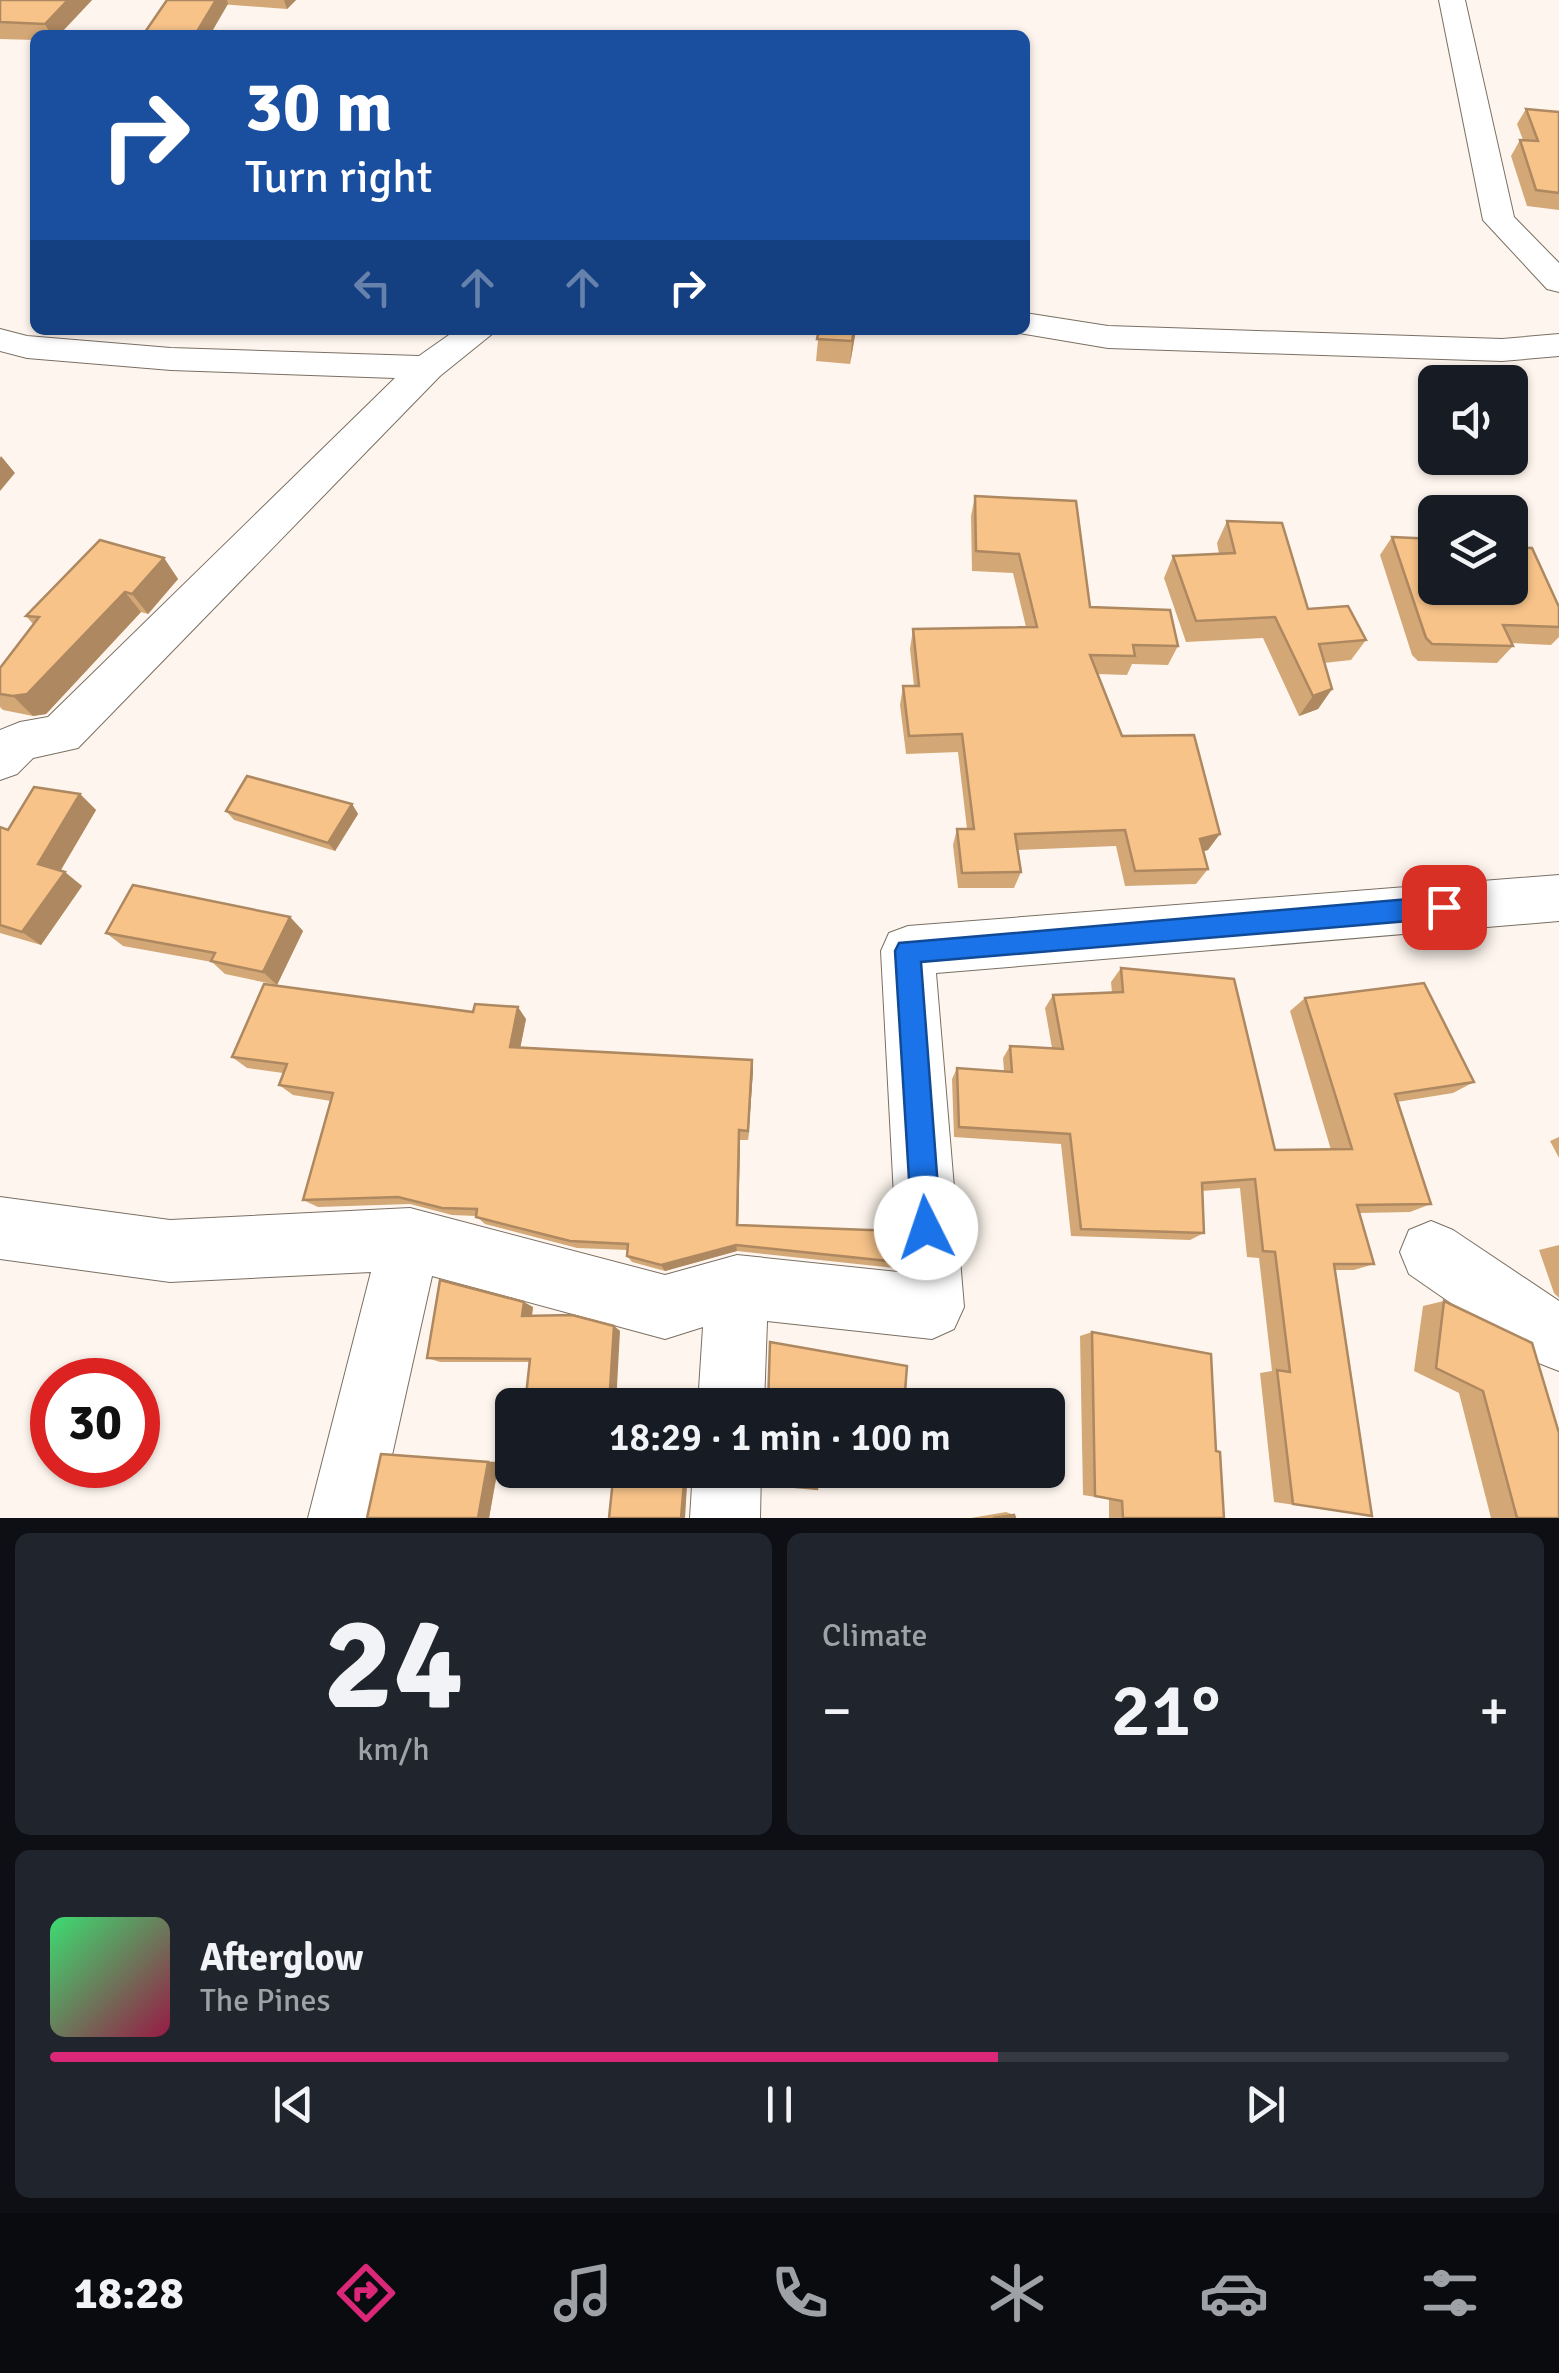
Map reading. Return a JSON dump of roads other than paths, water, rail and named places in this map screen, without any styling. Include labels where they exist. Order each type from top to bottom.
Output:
[{"type":"street","points":[[1452,0],[1499,220],[1559,282]]},
{"type":"street","points":[[1030,325],[1108,337],[1502,350],[1559,345]]},
{"type":"street","points":[[0,760],[20,742],[61,734],[427,368],[472,335]]},
{"type":"street","points":[[23,339],[171,359],[427,368]]},
{"type":"street","points":[[0,1228],[170,1251],[410,1240],[664,1308],[737,1286],[932,1308],[908,951],[1559,898]]},
{"type":"street","points":[[343,1518],[410,1240]]},
{"type":"street","points":[[1430,1252],[1559,1339]]},
{"type":"street","points":[[731,1388],[737,1286]]},
{"type":"street","points":[[724,1518],[726,1488]]}]
